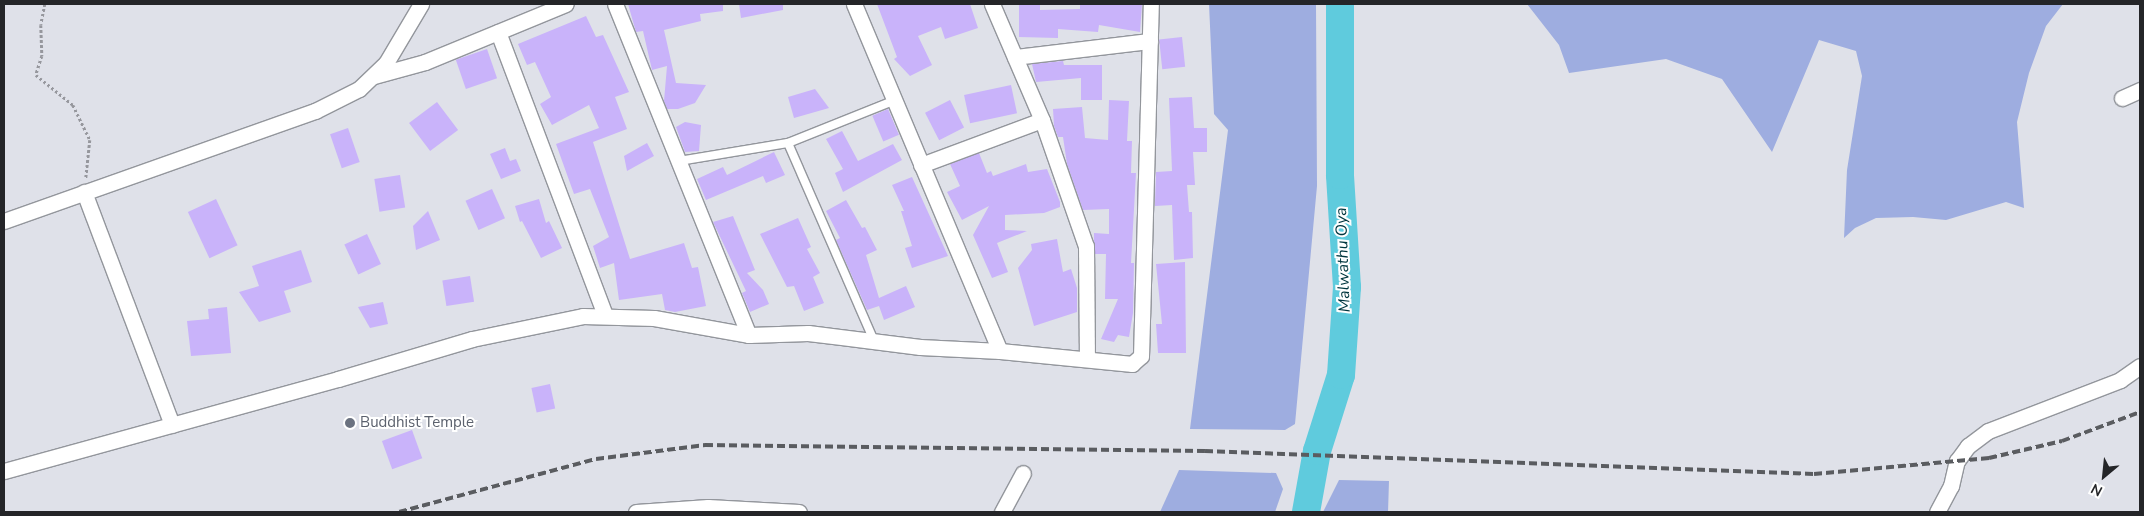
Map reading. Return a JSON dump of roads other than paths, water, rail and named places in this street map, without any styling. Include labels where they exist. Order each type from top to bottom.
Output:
[{"type":"street","points":[[4,221],[315,111],[359,88],[373,76],[398,46],[421,4]]},
{"type":"street","points":[[373,76],[425,62],[566,4]]},
{"type":"street","points":[[615,4],[749,335]]},
{"type":"street","points":[[854,4],[892,101],[1000,351]]},
{"type":"street","points":[[992,4],[1042,120],[1086,246],[1087,358]]},
{"type":"street","points":[[4,471],[472,339],[558,319],[605,314],[654,318],[749,335],[808,334],[1087,358],[1132,364],[1141,356],[1151,4]]},
{"type":"street","points":[[498,32],[605,314]]},
{"type":"street","points":[[1015,57],[1150,41]]},
{"type":"street","points":[[2122,98],[2140,90]]},
{"type":"street","points":[[921,165],[1042,120]]},
{"type":"street","points":[[84,192],[172,425]]},
{"type":"street","points":[[1937,512],[1951,486],[1957,461],[1968,446],[1988,431],[2120,380],[2140,366]]},
{"type":"street","points":[[1002,512],[1023,472]]},
{"type":"street","points":[[636,512],[749,508],[799,512]]},
{"type":"lane","points":[[679,161],[788,143],[892,101]]},
{"type":"lane","points":[[788,143],[874,341]]},
{"type":"waterway","name":"Malwathu Oya","points":[[1306,512],[1317,451],[1341,375],[1347,287],[1340,175],[1340,4]]},
{"type":"railway","points":[[399,512],[596,459],[705,445],[1205,451],[1814,474],[1989,458],[2062,441],[2140,412]]},
{"type":"place","name":"Buddhist Temple","points":[[350,423]]}]
